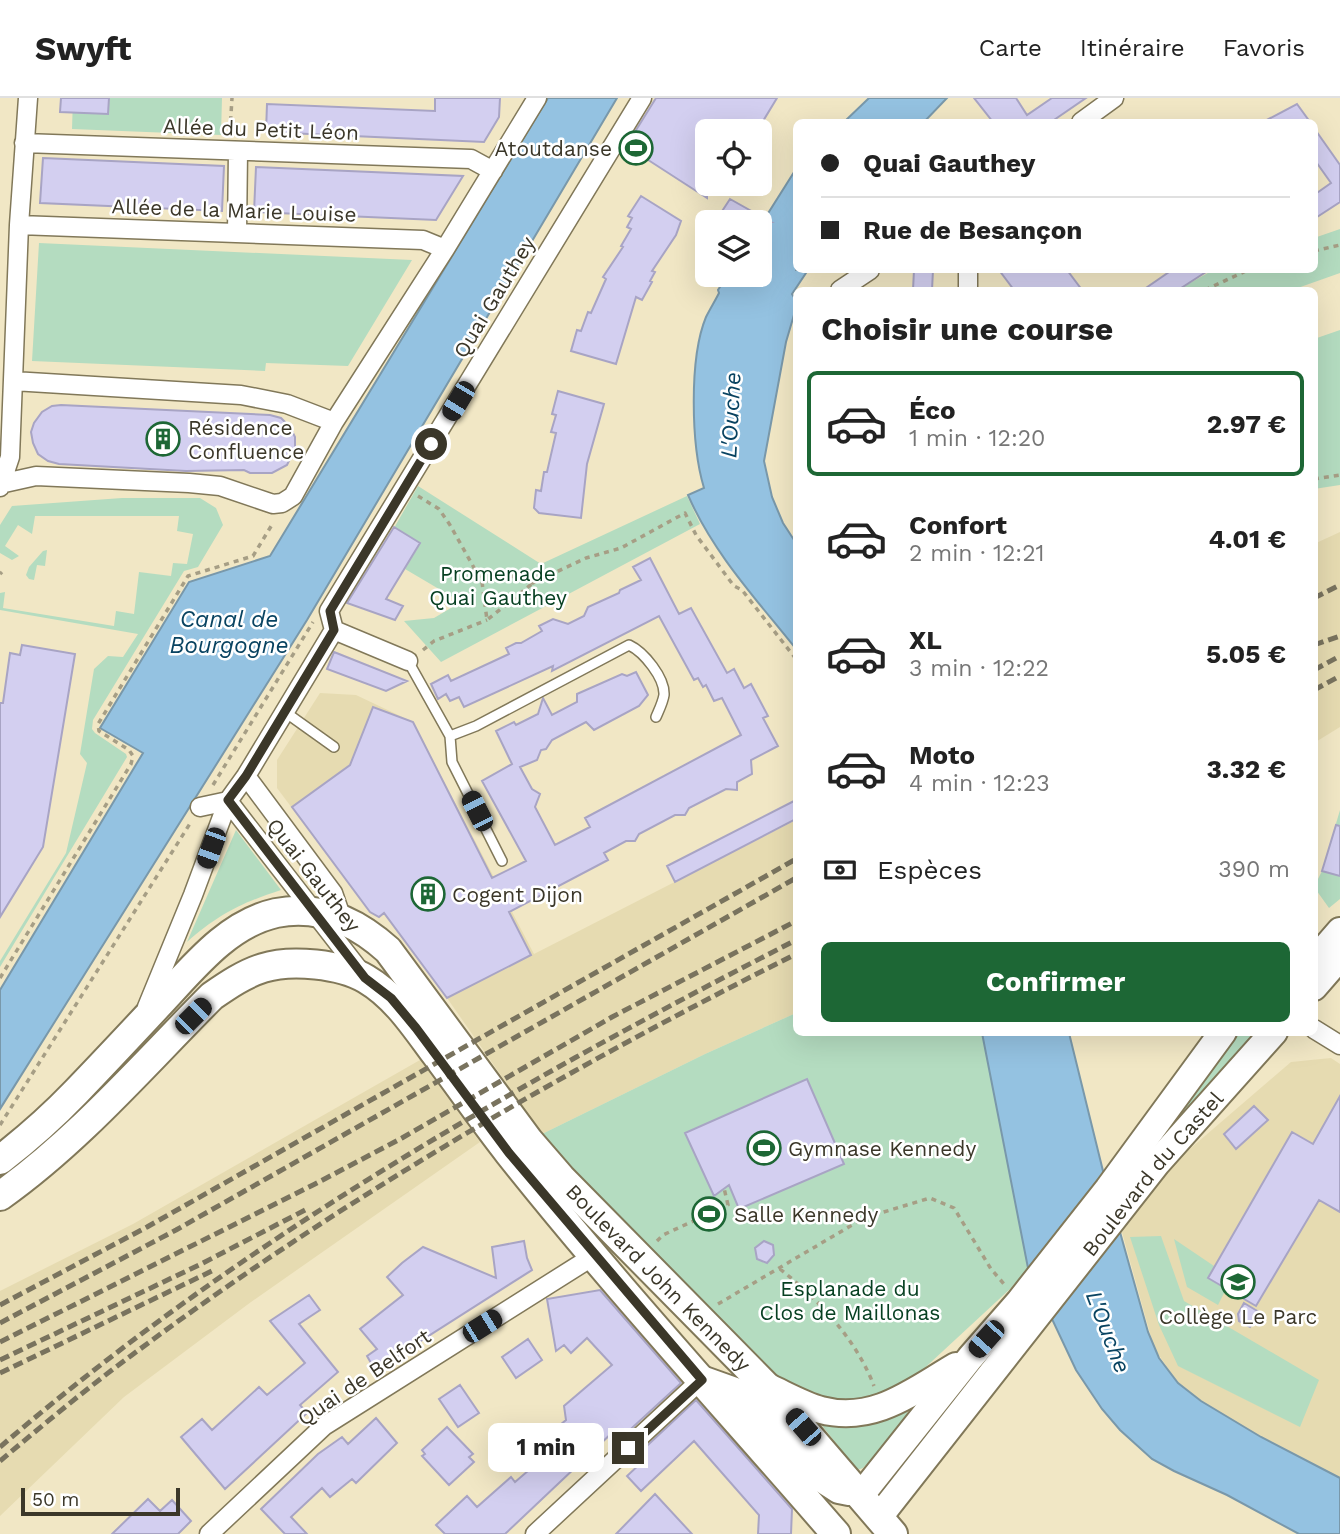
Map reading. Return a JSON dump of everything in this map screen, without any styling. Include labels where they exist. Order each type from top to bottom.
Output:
[{"type":"main road","points":[[0,1160],[73,1095],[229,934],[276,913],[313,912],[342,919],[366,930],[388,950],[425,1020]]},
{"type":"main road","points":[[1318,937],[1340,919]]},
{"type":"main road","points":[[1318,956],[1340,931]]},
{"type":"main road","points":[[1318,982],[1340,957]]},
{"type":"main road","points":[[0,1196],[64,1145],[212,996],[239,978],[265,967],[328,965],[365,978],[425,1020]]},
{"type":"main road","name":"Boulevard John Kennedy","points":[[425,1020],[509,1153],[836,1534]]},
{"type":"main road","name":"Boulevard John Kennedy","points":[[425,1020],[561,1178],[699,1315],[766,1386],[860,1495],[878,1529]]},
{"type":"main road","name":"Boulevard du Castel","points":[[860,1495],[970,1357],[1116,1216],[1191,1123],[1270,1036]]},
{"type":"main road","name":"Boulevard du Castel","points":[[878,1529],[1033,1296],[1217,1038]]},
{"type":"main road","points":[[766,1386],[818,1409],[854,1413],[883,1408],[970,1357]]},
{"type":"main road","points":[[702,1380],[746,1396],[802,1461],[839,1489],[860,1495],[904,1488]]},
{"type":"main road","points":[[851,1534],[860,1495]]},
{"type":"street","points":[[0,485],[10,457],[13,381],[8,331],[28,98]]},
{"type":"street","points":[[0,485],[36,475],[189,483],[220,486],[273,504],[287,501],[293,496],[334,422],[445,249],[537,98]]},
{"type":"street","name":"Quai Gauthey","points":[[141,1023],[228,800],[246,776],[334,630],[330,611],[642,98]]},
{"type":"street","points":[[1085,119],[1114,98]]},
{"type":"street","name":"Allée du Petit Léon","points":[[24,143],[471,159],[493,171]]},
{"type":"street","points":[[237,233],[238,151]]},
{"type":"street","name":"Allée de la Marie Louise","points":[[19,225],[423,240],[445,249]]},
{"type":"street","points":[[844,287],[866,273]]},
{"type":"street","points":[[13,381],[241,395],[287,404],[334,422]]},
{"type":"street","points":[[334,630],[408,661]]},
{"type":"street","name":"Quai Gauthey","points":[[246,776],[333,894],[342,919]]},
{"type":"street","points":[[200,807],[228,800]]},
{"type":"street","name":"Quai Gauthey","points":[[228,800],[365,978]]},
{"type":"street","points":[[1318,1031],[1340,1045]]},
{"type":"street","name":"Quai de Belfort","points":[[209,1534],[324,1426],[595,1255]]},
{"type":"street","points":[[536,1534],[702,1380]]},
{"type":"lane","points":[[450,736],[476,726],[629,645],[646,656],[664,688],[664,698],[656,717]]},
{"type":"lane","points":[[408,661],[450,736],[452,762],[502,861]]},
{"type":"lane","points":[[285,712],[334,747]]},
{"type":"path","points":[[232,98],[230,135],[238,151]]},
{"type":"path","points":[[1318,250],[1340,245]]},
{"type":"path","points":[[1211,287],[1242,273]]},
{"type":"path","points":[[1318,478],[1340,475]]},
{"type":"path","points":[[405,488],[439,509],[450,524],[482,582],[487,620]]},
{"type":"path","points":[[0,978],[131,764],[133,755],[129,750],[99,731],[98,724],[188,576],[253,556],[287,501]]},
{"type":"path","points":[[408,661],[434,641],[487,620],[533,583],[586,558],[621,548],[685,513],[696,535],[734,586],[742,590],[793,655]]},
{"type":"path","points":[[482,582],[508,575],[533,583]]},
{"type":"path","points":[[0,1125],[200,807]]},
{"type":"path","points":[[641,1258],[663,1235],[728,1205],[724,1188]]},
{"type":"path","points":[[699,1315],[864,1218],[930,1198],[954,1208],[991,1269],[1033,1296]]},
{"type":"path","points":[[780,1269],[812,1294],[839,1328],[869,1372],[883,1408]]},
{"type":"shaded area","points":[[1340,532],[1340,727],[1318,741],[1318,542]]},
{"type":"shaded area","points":[[320,693],[356,695],[413,722],[534,954],[793,822],[793,1014],[542,1134],[447,998],[384,914],[379,917],[370,912],[277,788],[277,760]]},
{"type":"shaded area","name":"Collège Le Parc","points":[[1331,1058],[1340,1064],[1340,1478],[1261,1437],[1201,1401],[1178,1383],[1154,1348],[1122,1232],[1177,1160],[1291,1062]]},
{"type":"shaded area","points":[[420,1060],[480,1142],[251,1302],[124,1397],[0,1516],[0,1291],[133,1224]]},
{"type":"green space","points":[[73,98],[222,98],[221,135],[72,129]]},
{"type":"green space","points":[[1340,229],[1340,273],[1300,287],[1183,287],[1208,273],[1318,273],[1318,237]]},
{"type":"green space","points":[[39,243],[412,260],[348,366],[266,363],[265,371],[32,361]]},
{"type":"green space","points":[[1340,330],[1340,485],[1318,488],[1318,338]]},
{"type":"green space","name":"Promenade Quai Gauthey","points":[[418,486],[541,564],[687,496],[700,524],[441,662],[404,621],[434,618],[461,602],[405,569],[420,544],[394,528]]},
{"type":"green space","points":[[122,498],[200,498],[216,508],[223,525],[198,567],[184,571],[93,720],[92,729],[95,733],[127,757],[0,967],[0,961],[66,853],[87,763],[80,754],[94,669],[108,656],[123,657],[138,634],[0,610],[0,593],[5,592],[3,608],[114,626],[116,611],[134,614],[139,572],[171,576],[173,563],[187,564],[193,534],[177,531],[179,516],[35,516],[32,534],[18,525],[5,546],[19,556],[12,560],[0,553],[0,525],[12,506]]},
{"type":"green space","points":[[47,550],[45,566],[37,565],[34,580],[29,579],[26,575],[29,567]]},
{"type":"green space","points":[[1340,810],[1340,899],[1329,908],[1318,893],[1318,879]]},
{"type":"green space","points":[[236,830],[281,890],[231,910],[187,942]]},
{"type":"green space","name":"Esplanade du Clos de Maillonas","points":[[793,1014],[793,1036],[983,1036],[1028,1268],[1010,1289],[916,1376],[881,1396],[849,1402],[825,1400],[782,1380],[542,1134]]},
{"type":"green space","points":[[1232,1036],[1255,1036],[1136,1172]]},
{"type":"green space","points":[[1161,1236],[1184,1301],[1319,1380],[1300,1427],[1178,1366],[1159,1325],[1130,1237]]},
{"type":"green space","points":[[1174,1239],[1214,1266],[1208,1278],[1226,1289],[1218,1305],[1187,1287]]},
{"type":"green space","points":[[905,1410],[909,1414],[906,1422],[863,1468],[857,1470],[820,1423]]},
{"type":"water","name":"Canal de Bourgogne","points":[[548,98],[617,98],[307,620],[0,1109],[0,990],[143,753],[100,728],[189,582],[270,556]]},
{"type":"water","points":[[869,98],[947,98],[927,119],[847,119]]},
{"type":"water","name":"L'Ouche","points":[[793,174],[793,273],[806,273],[797,287],[793,287],[793,318],[786,342],[764,461],[772,497],[793,538],[793,645],[723,556],[688,495],[704,488],[696,449],[694,378],[700,334],[720,287],[772,287],[770,210]]},
{"type":"water","name":"L'Ouche","points":[[983,1036],[1070,1036],[1104,1175],[1148,1332],[1159,1358],[1178,1383],[1201,1401],[1261,1437],[1340,1478],[1340,1534],[1299,1534],[1152,1459],[1120,1430],[1102,1409],[1076,1370],[1028,1268]]},
{"type":"building","points":[[61,98],[109,98],[108,114],[60,112]]},
{"type":"building","points":[[435,98],[500,98],[499,117],[484,142],[266,132],[267,104],[435,111]]},
{"type":"building","points":[[656,98],[777,98],[764,119],[695,119],[695,190],[642,156],[644,152],[628,143]]},
{"type":"building","points":[[974,98],[1016,98],[1027,115],[1052,98],[1086,98],[1055,119],[991,119]]},
{"type":"building","points":[[1297,104],[1308,119],[1269,119]]},
{"type":"building","points":[[1318,134],[1340,165],[1340,202],[1318,216],[1318,192],[1331,183],[1318,165]]},
{"type":"building","points":[[43,158],[224,166],[222,211],[40,203]]},
{"type":"building","points":[[256,167],[463,176],[436,220],[254,212]]},
{"type":"building","points":[[641,196],[681,221],[676,235],[652,271],[655,272],[650,281],[652,282],[642,300],[636,297],[616,364],[571,351],[577,330],[581,331],[606,279],[603,277],[623,247],[621,246],[631,229],[627,227],[632,218],[628,216]]},
{"type":"building","points":[[730,199],[750,210],[723,210]]},
{"type":"building","points":[[914,273],[933,273],[932,287],[913,287]]},
{"type":"building","points":[[1001,273],[1069,273],[1080,287],[1012,287]]},
{"type":"building","points":[[1168,273],[1204,273],[1183,287],[1147,287]]},
{"type":"building","points":[[558,391],[604,404],[587,464],[581,518],[539,513],[534,508],[536,490],[541,491],[556,433],[551,432]]},
{"type":"building","name":"Résidence Confluence","points":[[52,406],[270,415],[281,418],[290,427],[295,437],[295,448],[287,465],[272,473],[59,464],[38,454],[31,432],[42,412]]},
{"type":"building","points":[[394,527],[420,543],[386,599],[403,606],[395,620],[347,603]]},
{"type":"building","points":[[650,558],[679,614],[691,608],[727,673],[734,669],[744,688],[751,684],[768,716],[763,718],[778,746],[751,760],[752,774],[737,782],[737,790],[726,789],[689,808],[685,815],[675,815],[639,834],[635,841],[626,841],[604,853],[608,860],[509,912],[531,955],[447,998],[384,913],[379,917],[370,912],[292,807],[350,765],[373,707],[413,722],[492,878],[526,861],[482,781],[512,764],[496,731],[538,714],[543,698],[552,715],[577,702],[577,694],[622,674],[627,676],[636,672],[648,695],[639,706],[594,730],[586,722],[552,740],[546,749],[541,750],[537,760],[520,767],[532,789],[540,794],[535,807],[555,845],[590,827],[585,818],[741,735],[722,698],[714,701],[706,685],[703,687],[698,678],[694,680],[659,616],[552,671],[553,666],[464,707],[459,697],[450,701],[446,694],[438,699],[431,684],[448,675],[451,681],[509,654],[506,648],[542,631],[539,626],[553,619],[568,624],[584,616],[588,607],[641,580],[633,567]]},
{"type":"building","points":[[22,645],[75,654],[43,847],[0,917],[0,703],[3,703],[10,653],[20,655]]},
{"type":"building","points":[[334,652],[407,681],[386,691],[327,669]]},
{"type":"building","points":[[793,802],[793,821],[675,882],[667,866]]},
{"type":"building","points":[[1336,825],[1340,826],[1340,876],[1322,871]]},
{"type":"building","name":"Gymnase Kennedy","points":[[807,1079],[844,1164],[739,1209],[729,1185],[714,1196],[685,1133]]},
{"type":"building","points":[[1340,1096],[1340,1212],[1319,1200],[1256,1306],[1208,1278],[1292,1132],[1313,1144]]},
{"type":"building","points":[[1254,1106],[1268,1120],[1236,1149],[1224,1134]]},
{"type":"building","points":[[524,1241],[532,1270],[375,1370],[367,1356],[377,1349],[360,1329],[403,1295],[387,1277],[402,1263],[423,1247],[496,1278],[492,1247]]},
{"type":"building","points":[[764,1241],[773,1245],[774,1255],[767,1263],[757,1259],[755,1248]]},
{"type":"building","points":[[600,1290],[681,1383],[621,1438],[614,1431],[505,1534],[445,1534],[436,1525],[467,1496],[477,1507],[511,1477],[515,1482],[536,1464],[538,1466],[568,1436],[560,1425],[566,1420],[564,1406],[612,1365],[587,1338],[571,1353],[564,1345],[556,1351],[547,1299]]},
{"type":"building","points":[[309,1295],[320,1310],[299,1324],[338,1372],[300,1405],[307,1413],[225,1489],[181,1437],[202,1419],[212,1430],[259,1387],[267,1395],[305,1363],[270,1321]]},
{"type":"building","points":[[1244,1303],[1259,1312],[1250,1327],[1239,1321],[1238,1314]]},
{"type":"building","points":[[528,1339],[542,1360],[516,1378],[502,1357]]},
{"type":"building","points":[[460,1385],[479,1413],[458,1427],[439,1399]]},
{"type":"building","points":[[696,1400],[792,1509],[791,1534],[758,1534],[759,1515],[694,1441],[641,1491],[627,1476],[642,1462],[636,1456]]},
{"type":"building","points":[[376,1418],[397,1443],[356,1483],[352,1479],[330,1497],[322,1488],[291,1517],[307,1534],[285,1534],[261,1509],[318,1454],[342,1437],[348,1444]]},
{"type":"building","points":[[447,1427],[473,1454],[469,1457],[474,1462],[449,1485],[422,1456],[425,1454],[422,1450]]},
{"type":"building","points":[[655,1494],[692,1534],[616,1534]]},
{"type":"building","points":[[148,1499],[160,1511],[172,1500],[191,1521],[178,1534],[112,1534]]},
{"type":"railway","points":[[1318,596],[1340,585]]},
{"type":"railway","points":[[1318,644],[1340,636]]},
{"type":"railway","points":[[1318,668],[1340,656]]},
{"type":"railway","points":[[1318,688],[1340,676]]},
{"type":"railway","points":[[0,1305],[147,1227],[793,861]]},
{"type":"railway","points":[[0,1323],[176,1230],[793,880]]},
{"type":"railway","points":[[0,1342],[402,1138],[612,1017],[793,923]]},
{"type":"railway","points":[[0,1447],[92,1372],[186,1301],[383,1170],[587,1051],[793,942]]},
{"type":"railway","points":[[0,1461],[132,1355],[291,1243],[455,1140],[539,1091],[793,956]]},
{"type":"railway","points":[[0,1360],[201,1264],[309,1208]]},
{"type":"railway","points":[[0,1373],[216,1269]]},
{"type":"place","name":"Atoutdanse","points":[[636,148]]},
{"type":"place","name":"Résidence Confluence","points":[[163,439]]},
{"type":"place","name":"Cogent Dijon","points":[[428,894]]},
{"type":"place","name":"Gymnase Kennedy","points":[[764,1148]]},
{"type":"place","name":"Salle Kennedy","points":[[709,1214]]},
{"type":"place","name":"Collège Le Parc","points":[[1238,1282]]},
{"type":"route","points":[[431,444],[330,611],[334,630],[246,776],[228,800],[365,978],[391,998],[509,1153],[702,1380],[628,1448]]}]
